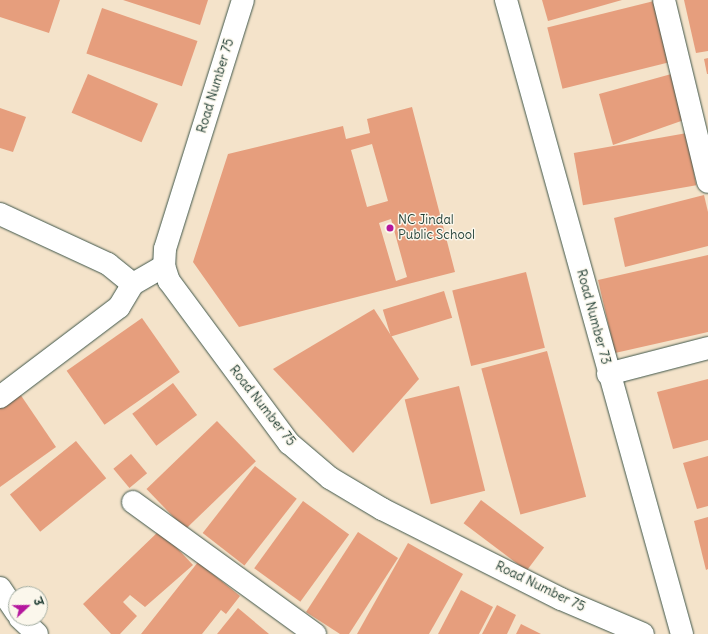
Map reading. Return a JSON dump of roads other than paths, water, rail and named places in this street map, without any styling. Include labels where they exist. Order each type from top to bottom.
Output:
[{"type":"street","name":"Road Number 75","points":[[243,0],[164,249],[164,266],[169,281],[289,443],[330,478],[382,509],[554,595],[643,634]]},
{"type":"street","name":"Road Number 73","points":[[506,0],[608,374],[682,634]]},
{"type":"street","points":[[664,0],[708,182]]},
{"type":"street","points":[[0,214],[108,264],[133,284]]},
{"type":"street","points":[[0,397],[119,306],[133,284],[164,266]]},
{"type":"street","points":[[608,374],[708,348]]},
{"type":"street","points":[[133,502],[315,634]]},
{"type":"street","points":[[0,588],[8,600]]},
{"type":"street","points":[[28,626],[37,634]]},
{"type":"place","name":"NC Jindal Public School","points":[[390,228]]}]
